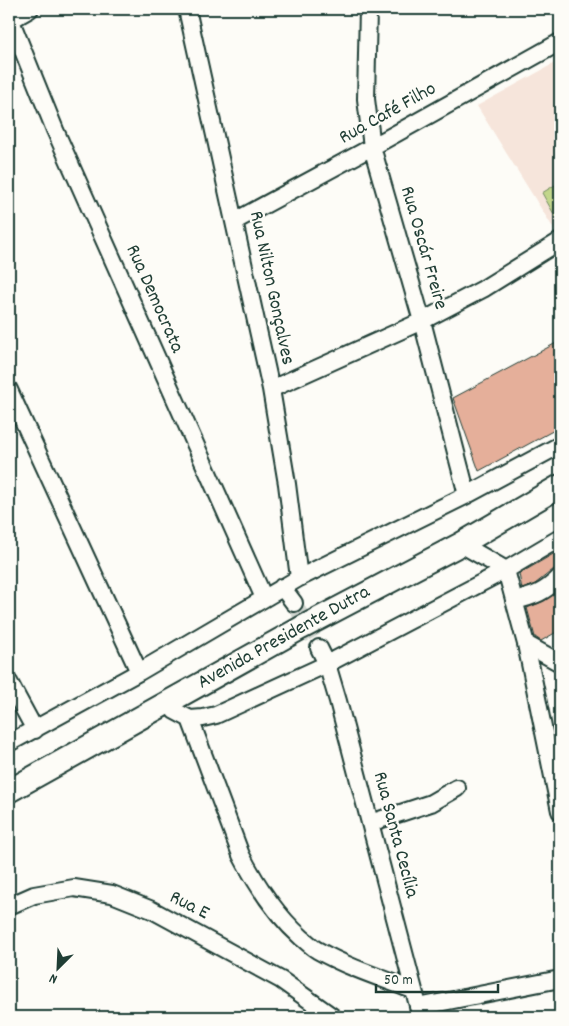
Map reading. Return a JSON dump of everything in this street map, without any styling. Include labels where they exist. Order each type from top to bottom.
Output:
[{"type":"highway","name":"Avenida Presidente Dutra","points":[[9,791],[302,628],[461,544],[560,486]]},
{"type":"street","points":[[9,19],[30,9]]},
{"type":"street","name":"Rua Nilton Gonçalves","points":[[187,9],[271,389],[287,484],[299,578]]},
{"type":"street","name":"Rua Oscár Freire","points":[[368,9],[366,99],[372,147],[422,320],[467,495]]},
{"type":"street","name":"Rua Democrata","points":[[9,19],[55,130],[264,598]]},
{"type":"street","name":"Rua Café Filho","points":[[235,221],[560,42]]},
{"type":"street","points":[[271,389],[422,320],[483,289],[560,241]]},
{"type":"street","points":[[9,390],[139,672]]},
{"type":"street","name":"Avenida Presidente Dutra","points":[[9,743],[139,672],[282,587],[467,495],[560,445]]},
{"type":"street","points":[[168,702],[176,711],[190,719],[216,714],[327,664],[506,570],[560,538]]},
{"type":"street","points":[[461,544],[506,570],[526,644],[560,811]]},
{"type":"street","points":[[514,601],[535,596],[548,589],[560,577]]},
{"type":"street","points":[[282,587],[294,603]]},
{"type":"street","points":[[526,644],[560,663]]},
{"type":"street","name":"Rua Santa Cecília","points":[[318,648],[327,664],[420,1012]]},
{"type":"street","points":[[9,682],[34,730]]},
{"type":"street","points":[[190,719],[241,855],[251,875],[269,902],[291,928],[316,949],[350,965],[413,990]]},
{"type":"street","points":[[370,823],[431,803],[457,788]]},
{"type":"street","name":"Rua E","points":[[9,906],[34,895],[74,888],[112,894],[152,910],[266,971],[333,1017]]},
{"type":"street","points":[[420,1012],[560,979]]},
{"type":"shaded area","points":[[560,60],[560,232],[557,234],[477,106]]},
{"type":"green space","points":[[560,182],[560,222],[559,223],[542,193]]},
{"type":"building","points":[[560,341],[560,427],[479,471],[453,398]]},
{"type":"building","points":[[555,553],[560,561],[560,567],[554,569],[535,584],[522,589],[519,574]]},
{"type":"building","points":[[560,590],[560,630],[541,641],[535,637],[527,608],[544,601]]},
{"type":"tunnel","points":[[294,603],[319,648]]}]
